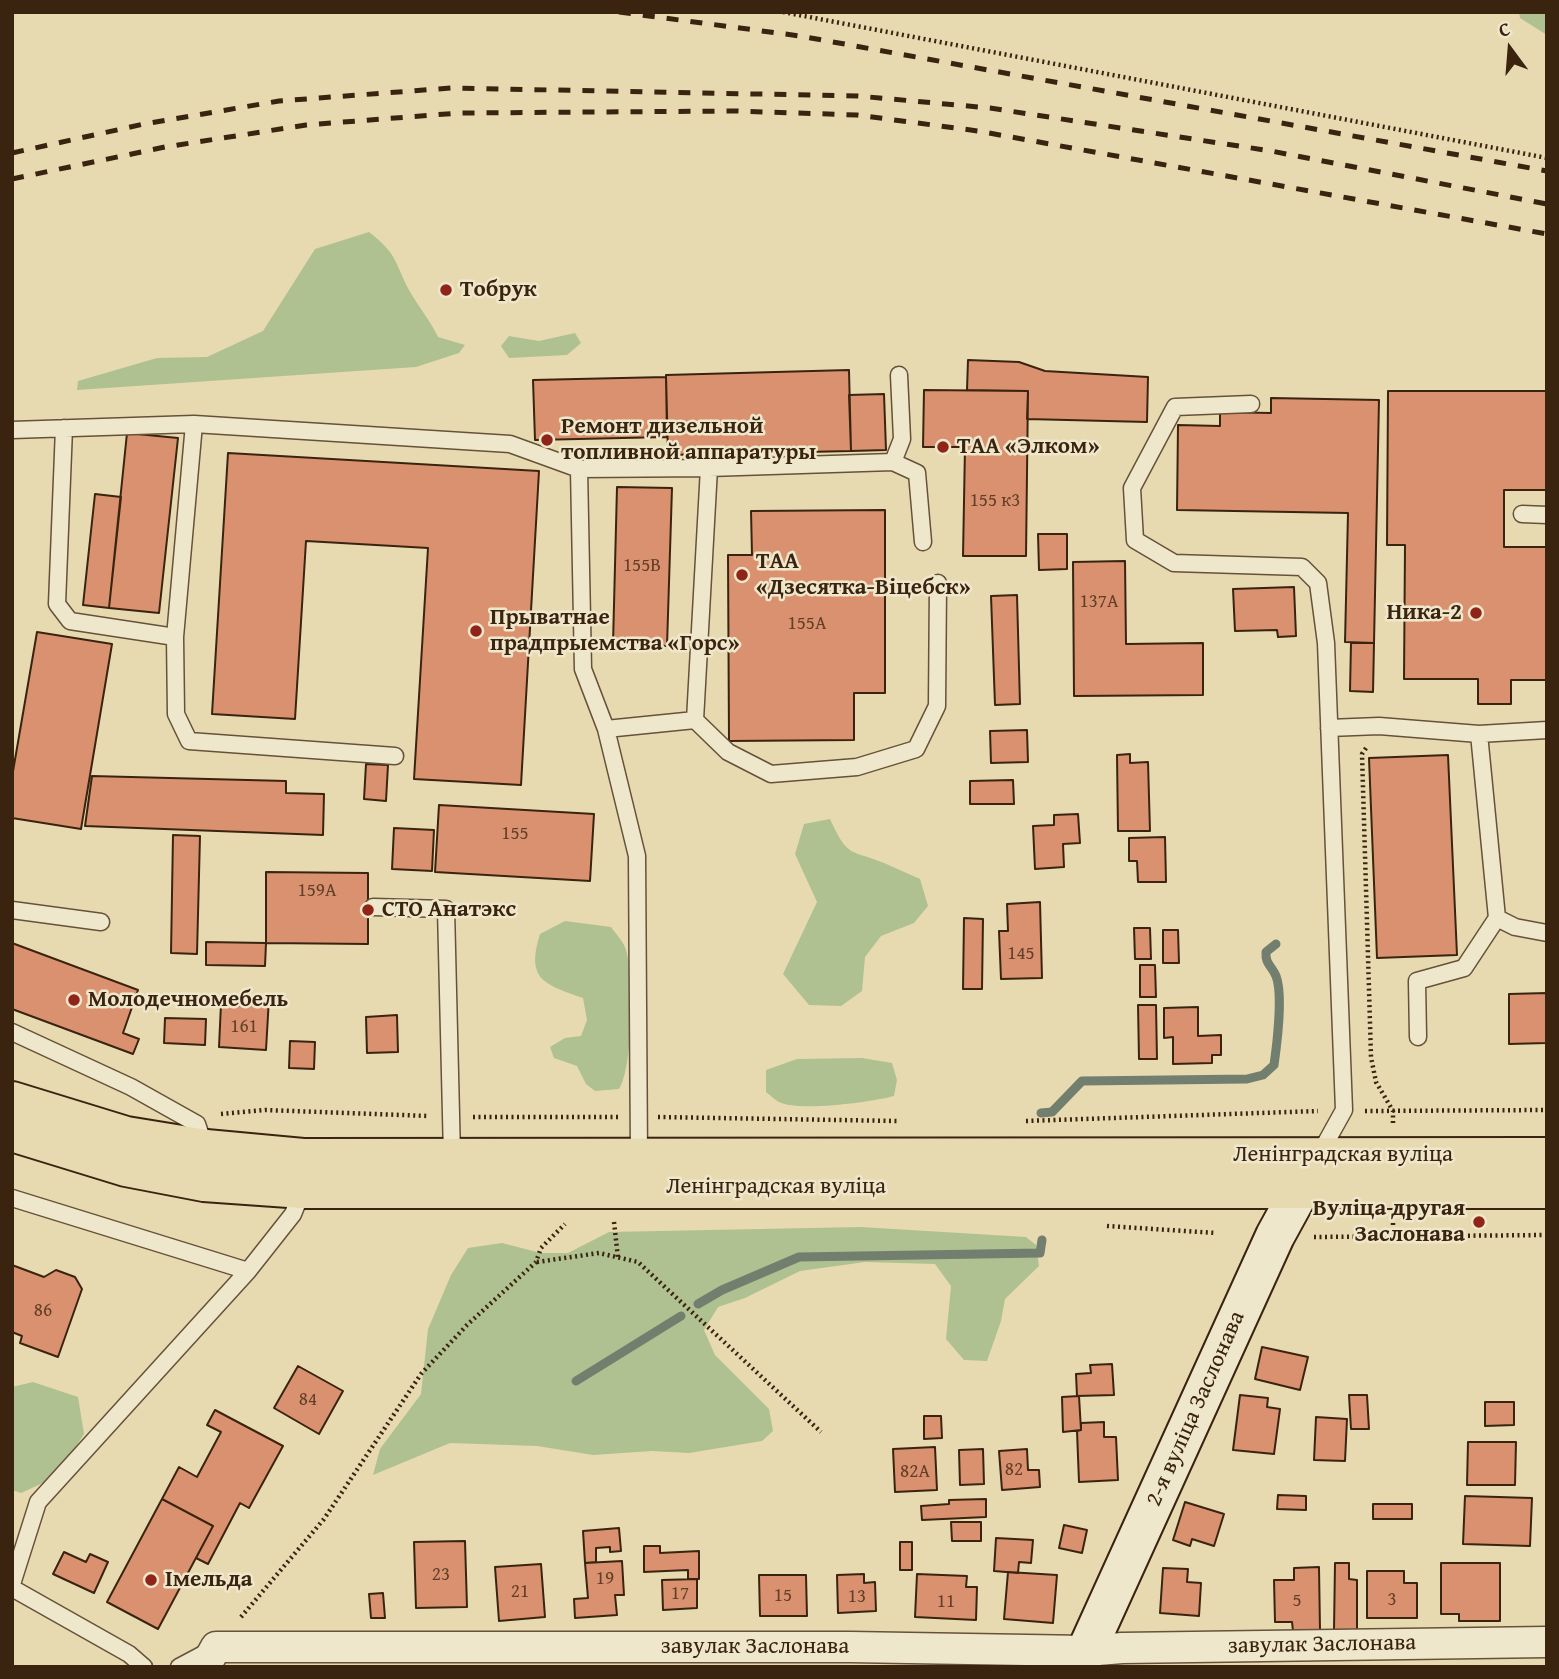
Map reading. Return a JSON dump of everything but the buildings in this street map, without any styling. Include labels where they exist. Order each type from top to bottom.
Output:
[{"type":"main road","name":"Ленінградская вуліца","points":[[12,1101],[126,1136],[303,1173],[1311,1171],[1547,1157]]},
{"type":"main road","name":"Ленінградская вуліца","points":[[12,1132],[126,1167],[202,1152]]},
{"type":"main road","name":"Ленінградская вуліца","points":[[1311,1171],[1547,1189]]},
{"type":"main road","name":"2-я вуліца Заслонава","points":[[1083,1659],[1266,1254],[1311,1171]]},
{"type":"street","name":"завулак Заслонава","points":[[210,1657],[822,1647],[1083,1659],[1122,1647],[1547,1642]]},
{"type":"lane","points":[[893,462],[902,439],[900,375]]},
{"type":"lane","points":[[1251,404],[1175,407],[1132,488],[1135,540],[1174,563],[1302,567],[1318,583],[1326,643],[1344,1110],[1311,1171]]},
{"type":"lane","points":[[12,430],[194,424],[510,444],[579,469],[893,462],[917,473],[923,542]]},
{"type":"lane","points":[[194,424],[175,637],[176,714],[190,741],[395,756]]},
{"type":"lane","points":[[64,428],[57,604],[70,621],[175,637]]},
{"type":"lane","points":[[709,468],[695,719],[728,751],[771,774],[857,767],[916,749],[937,706],[938,583]]},
{"type":"lane","points":[[579,469],[583,669],[606,729],[637,856],[640,1173]]},
{"type":"lane","points":[[1522,514],[1547,515]]},
{"type":"lane","points":[[606,729],[695,719]]},
{"type":"lane","points":[[1329,728],[1379,726],[1479,734],[1547,730]]},
{"type":"lane","points":[[1418,1037],[1418,981],[1464,968],[1497,918],[1479,734]]},
{"type":"lane","points":[[373,907],[446,909],[452,1172]]},
{"type":"lane","points":[[12,910],[102,922]]},
{"type":"lane","points":[[1497,918],[1515,927],[1547,933]]},
{"type":"lane","points":[[12,1032],[131,1087],[202,1152]]},
{"type":"lane","points":[[144,1667],[129,1654],[12,1586],[38,1502],[248,1271],[293,1214],[303,1173]]},
{"type":"lane","points":[[12,1198],[248,1271]]},
{"type":"lane","points":[[179,1667],[210,1657]]},
{"type":"path","points":[[783,12],[1547,158]]},
{"type":"path","points":[[1379,726],[1362,754],[1370,1043],[1376,1082],[1393,1111]]},
{"type":"path","points":[[202,1152],[214,1115],[265,1110],[452,1117],[909,1122]]},
{"type":"path","points":[[1017,1121],[1344,1110],[1547,1110]]},
{"type":"path","points":[[210,1657],[324,1519],[421,1374],[467,1325],[536,1262],[541,1248],[567,1222]]},
{"type":"path","points":[[614,1222],[618,1258]]},
{"type":"path","points":[[1314,1237],[1547,1235]]},
{"type":"path","points":[[536,1262],[556,1257],[599,1253],[638,1262],[821,1432]]},
{"type":"green space","points":[[1519,12],[1547,12],[1547,35],[1520,18]]},
{"type":"green space","points":[[369,232],[390,252],[409,290],[438,337],[465,345],[459,353],[416,367],[77,390],[78,381],[157,358],[207,357],[263,331],[315,249]]},
{"type":"green space","points":[[575,333],[581,343],[567,355],[509,358],[501,346],[509,336],[539,341]]},
{"type":"green space","points":[[830,819],[841,840],[851,850],[920,879],[928,906],[914,923],[881,936],[865,957],[862,991],[841,1006],[809,1005],[783,974],[817,902],[795,854],[804,824]]},
{"type":"green space","points":[[565,921],[611,927],[626,950],[631,1022],[627,1062],[619,1089],[595,1091],[586,1084],[577,1066],[554,1058],[550,1047],[565,1038],[581,1036],[587,1020],[583,998],[557,988],[541,978],[535,961],[540,934]]},
{"type":"green space","points":[[862,1058],[892,1063],[897,1080],[894,1096],[853,1103],[802,1106],[779,1102],[766,1092],[766,1070],[797,1059]]},
{"type":"green space","points":[[861,1227],[1026,1237],[1036,1245],[1039,1266],[1005,1299],[1001,1321],[987,1361],[964,1360],[946,1339],[951,1286],[935,1264],[865,1262],[800,1271],[745,1298],[718,1307],[704,1330],[715,1355],[769,1409],[773,1431],[762,1441],[689,1453],[652,1451],[593,1455],[537,1446],[450,1443],[373,1475],[380,1449],[421,1394],[428,1329],[451,1275],[468,1248],[502,1243],[541,1253],[568,1253],[609,1232]]},
{"type":"green space","points":[[33,1382],[78,1397],[84,1434],[56,1477],[21,1493],[12,1490],[12,1387]]},
{"type":"waterway","points":[[1041,1113],[1052,1112],[1082,1081],[1247,1079],[1263,1075],[1274,1065],[1278,1032],[1278,984],[1266,956],[1266,952],[1276,944]]},
{"type":"waterway","points":[[698,1304],[722,1290],[799,1257],[1040,1253],[1042,1240]]},
{"type":"waterway","points":[[576,1381],[681,1316]]},
{"type":"railway","points":[[619,12],[800,36],[1547,171]]},
{"type":"railway","points":[[12,153],[144,124],[279,101],[451,88],[858,96],[990,108],[1271,151],[1547,204]]},
{"type":"railway","points":[[12,179],[165,147],[306,125],[459,113],[735,111],[857,115],[978,131],[1547,234]]},
{"type":"place","name":"Тобрук","points":[[446,290]]},
{"type":"place","name":"Ремонт дизельной топливной аппаратуры","points":[[547,440]]},
{"type":"place","name":"ТАА «Элком»","points":[[943,447]]},
{"type":"place","name":"ТАА «Дзесятка-Віцебск»","points":[[742,575]]},
{"type":"place","name":"Ника-2","points":[[1476,613]]},
{"type":"place","name":"Прыватнае прадпрыемства «Горс»","points":[[476,631]]},
{"type":"place","name":"СТО Анатэкс","points":[[368,910]]},
{"type":"place","name":"Молодечномебель","points":[[74,1000]]},
{"type":"place","name":"Вуліца другая Заслонава","points":[[1479,1222]]},
{"type":"place","name":"Імельда","points":[[151,1580]]}]
